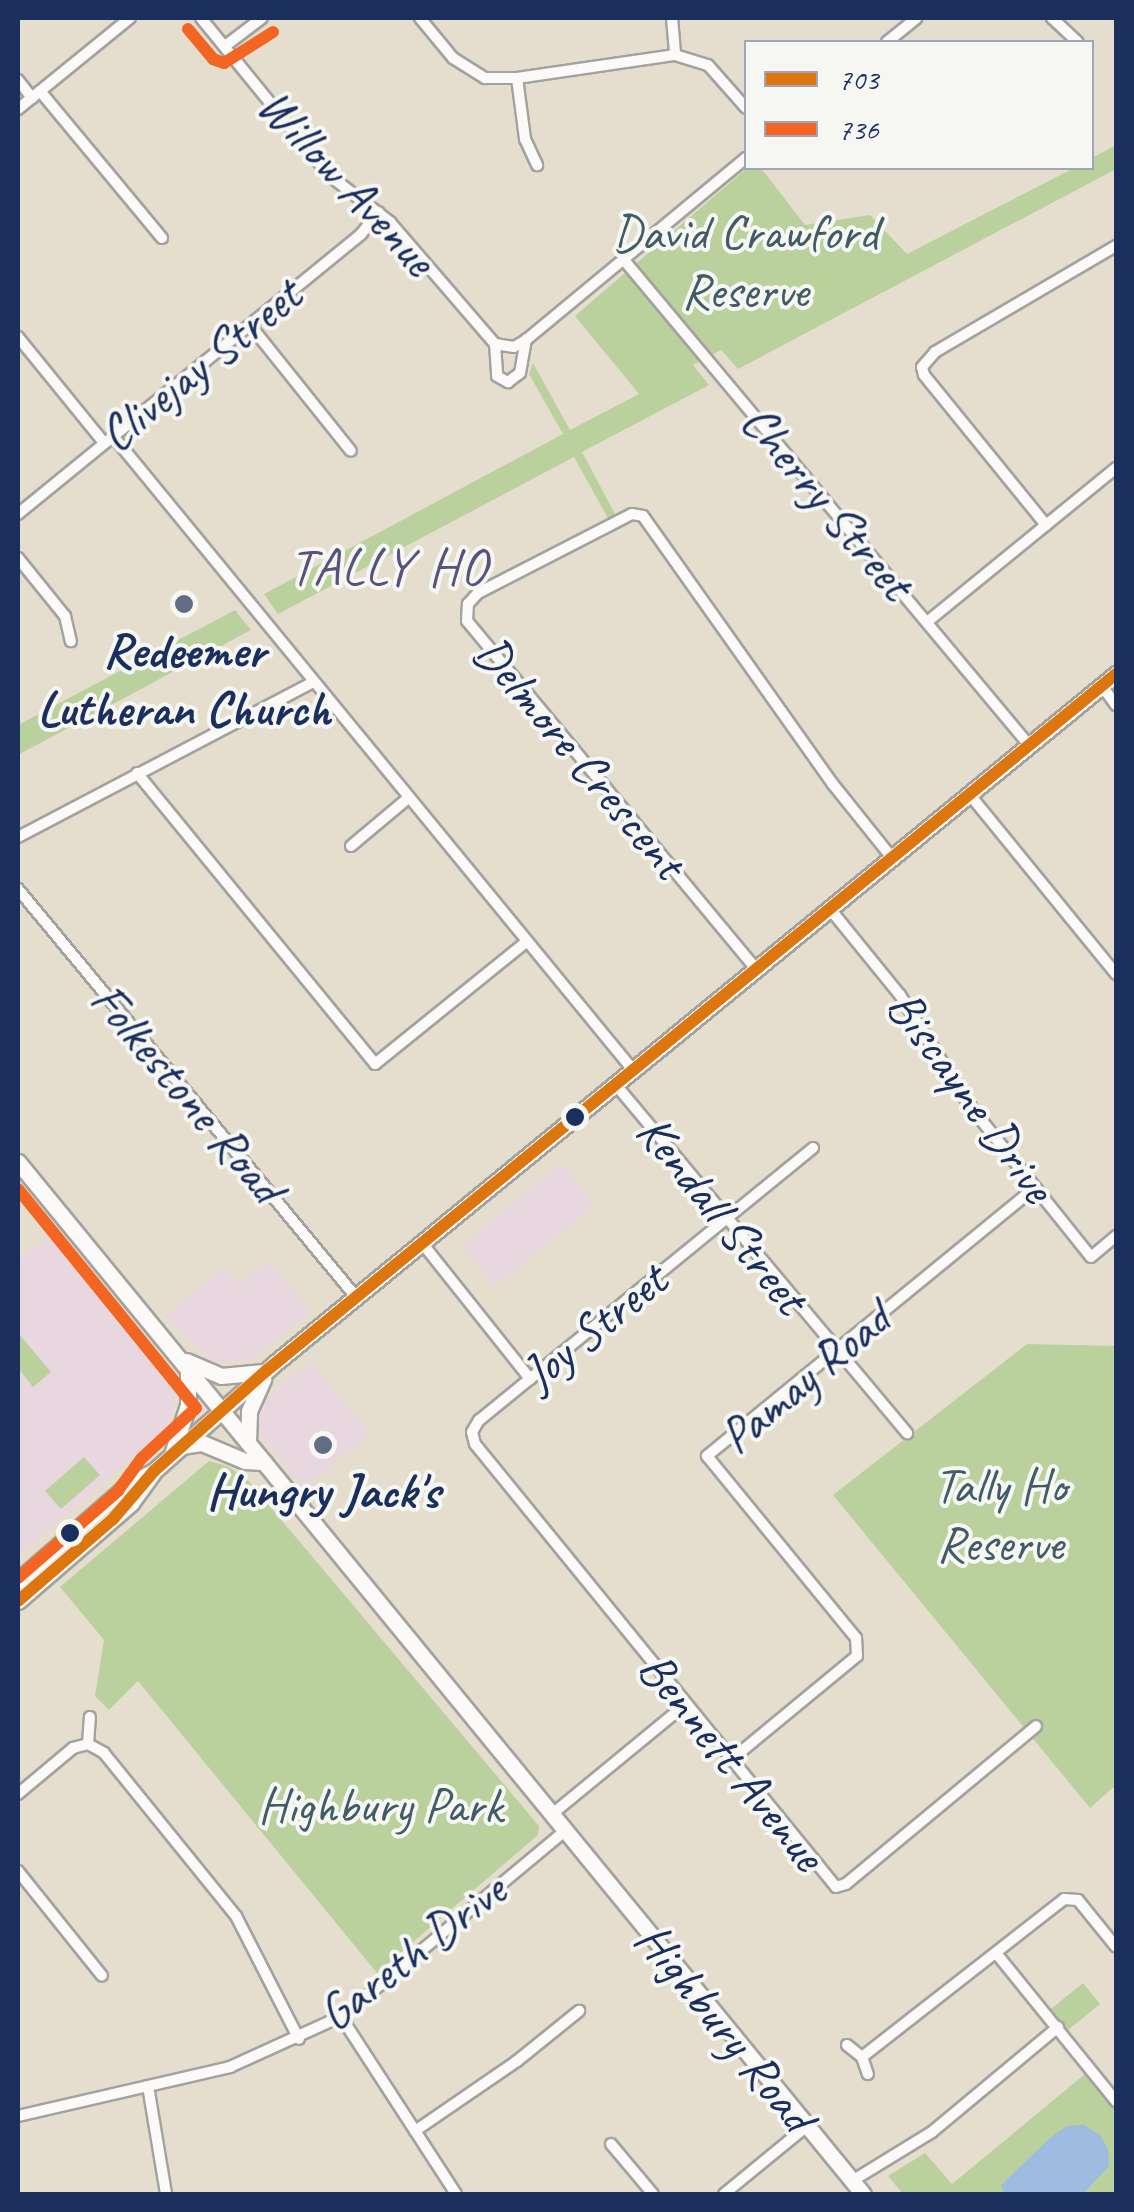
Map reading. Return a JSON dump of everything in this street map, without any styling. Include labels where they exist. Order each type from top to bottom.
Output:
[{"type":"main road","points":[[18,1602],[122,1511],[154,1470],[220,1410],[1116,674]]},
{"type":"main road","name":"Highbury Road","points":[[20,1171],[178,1356],[862,2194]]},
{"type":"main road","points":[[178,1356],[222,1376],[270,1368]]},
{"type":"main road","points":[[248,1442],[253,1398],[270,1368]]},
{"type":"main road","points":[[176,1450],[188,1405],[188,1371]]},
{"type":"main road","points":[[176,1450],[202,1443],[245,1461],[264,1462]]},
{"type":"main road","points":[[18,1580],[129,1484],[154,1470]]},
{"type":"street","points":[[18,109],[130,18]]},
{"type":"street","name":"Willow Avenue","points":[[201,18],[330,176],[379,212],[495,344],[496,376],[508,382],[520,373],[526,340]]},
{"type":"street","points":[[225,46],[262,18]]},
{"type":"street","points":[[420,18],[454,58],[485,78],[517,78],[674,55],[708,65],[744,106]]},
{"type":"street","points":[[672,18],[674,55]]},
{"type":"street","points":[[895,18],[904,28]]},
{"type":"street","points":[[889,40],[918,18]]},
{"type":"street","points":[[1052,18],[1076,40]]},
{"type":"street","points":[[517,78],[525,139],[537,165]]},
{"type":"street","points":[[18,80],[36,94],[162,238]]},
{"type":"street","points":[[495,344],[514,347],[526,340],[744,160]]},
{"type":"street","name":"Clivejay Street","points":[[18,514],[361,234],[379,212]]},
{"type":"street","points":[[1046,525],[922,368],[935,352],[1116,246]]},
{"type":"street","name":"Cherry Street","points":[[624,260],[1029,745]]},
{"type":"street","points":[[250,325],[351,451]]},
{"type":"street","points":[[18,337],[109,440],[633,1070]]},
{"type":"street","points":[[928,622],[1116,468]]},
{"type":"street","name":"Delmore Crescent","points":[[756,970],[467,621],[468,604],[478,593],[632,514],[643,516],[832,783],[892,858]]},
{"type":"street","points":[[18,558],[65,616],[71,642]]},
{"type":"street","points":[[18,837],[311,683]]},
{"type":"street","points":[[1102,686],[1116,705]]},
{"type":"street","points":[[137,773],[375,1064],[526,942]]},
{"type":"street","points":[[970,795],[1116,974]]},
{"type":"street","points":[[351,846],[408,799]]},
{"type":"street","name":"Folkestone Road","points":[[18,889],[356,1298]]},
{"type":"street","name":"Biscayne Drive","points":[[830,909],[900,995],[970,1106],[1090,1257],[1116,1236]]},
{"type":"street","name":"Kendall Street","points":[[616,1085],[906,1433]]},
{"type":"street","name":"Joy Street","points":[[472,1432],[479,1420],[813,1148]]},
{"type":"street","name":"Pamay Road","points":[[732,1759],[857,1656],[856,1638],[706,1456],[1035,1188]]},
{"type":"street","points":[[422,1243],[530,1378]]},
{"type":"street","name":"Bennett Avenue","points":[[472,1432],[475,1444],[836,1886],[846,1884],[1036,1726]]},
{"type":"street","points":[[552,1814],[686,1705]]},
{"type":"street","points":[[88,1744],[90,1718]]},
{"type":"street","points":[[18,1794],[73,1748],[88,1744],[104,1753],[236,1916],[298,2039]]},
{"type":"street","name":"Gareth Drive","points":[[18,2116],[230,2067],[344,2016],[565,1830]]},
{"type":"street","points":[[18,1871],[102,1976]]},
{"type":"street","points":[[862,2057],[1071,1898],[1116,1947]]},
{"type":"street","points":[[996,1953],[1116,2100]]},
{"type":"street","points":[[415,2131],[517,2061],[579,2011]]},
{"type":"street","points":[[344,2016],[456,2194]]},
{"type":"street","points":[[852,2181],[932,2132],[1058,2027]]},
{"type":"street","points":[[846,2046],[862,2057],[868,2074]]},
{"type":"street","points":[[148,2086],[166,2194]]},
{"type":"street","points":[[724,2194],[807,2126]]},
{"type":"street","points":[[611,2144],[653,2194]]},
{"type":"shaded area","points":[[561,1164],[594,1205],[495,1286],[462,1246]]},
{"type":"shaded area","points":[[53,1231],[176,1382],[175,1395],[170,1426],[18,1556],[18,1261]]},
{"type":"shaded area","points":[[269,1261],[310,1312],[249,1361],[213,1362],[165,1317],[220,1271],[242,1284]]},
{"type":"shaded area","points":[[311,1362],[369,1434],[304,1487],[261,1436],[257,1420],[262,1403]]},
{"type":"green space","name":"David Crawford Reserve","points":[[1116,145],[1116,169],[738,369],[721,350],[693,365],[709,385],[582,452],[616,516],[609,520],[574,457],[278,614],[264,594],[563,434],[529,374],[533,363],[570,430],[639,394],[575,316],[745,170],[763,170],[805,225],[870,215],[907,254],[1070,170],[1094,170],[1094,157]]},
{"type":"green space","points":[[235,610],[251,630],[18,755],[18,725]]},
{"type":"green space","points":[[19,1334],[51,1372],[33,1387],[18,1368]]},
{"type":"green space","name":"Tally Ho Reserve","points":[[1027,1344],[1116,1346],[1116,1785],[1090,1808],[833,1495]]},
{"type":"green space","points":[[84,1457],[100,1475],[61,1509],[45,1491]]},
{"type":"green space","name":"Highbury Park","points":[[209,1461],[246,1478],[539,1826],[538,1835],[377,1973],[138,1681],[109,1710],[95,1696],[104,1640],[60,1587]]},
{"type":"green space","points":[[1083,1983],[1100,2004],[1068,2030],[1051,2009]]},
{"type":"green space","points":[[1085,2074],[1116,2109],[1116,2194],[903,2194],[888,2176],[925,2153],[952,2184]]},
{"type":"water","points":[[1084,2125],[1100,2135],[1108,2149],[1109,2166],[1083,2194],[1004,2194],[1001,2185],[1050,2138],[1067,2126]]},
{"type":"transit line","name":"736","points":[[188,29],[213,59],[224,63],[273,32]]},
{"type":"transit line","name":"703","points":[[18,1601],[113,1519],[154,1471],[266,1371],[1116,674]]},
{"type":"transit line","name":"736","points":[[18,1189],[196,1408],[141,1459],[118,1491],[18,1578]]},
{"type":"place","name":"Redeemer Lutheran Church","points":[[184,604]]},
{"type":"place","name":"Hungry Jack's","points":[[323,1445]]},
{"type":"district","name":"TALLY HO","points":[[389,568]]}]
